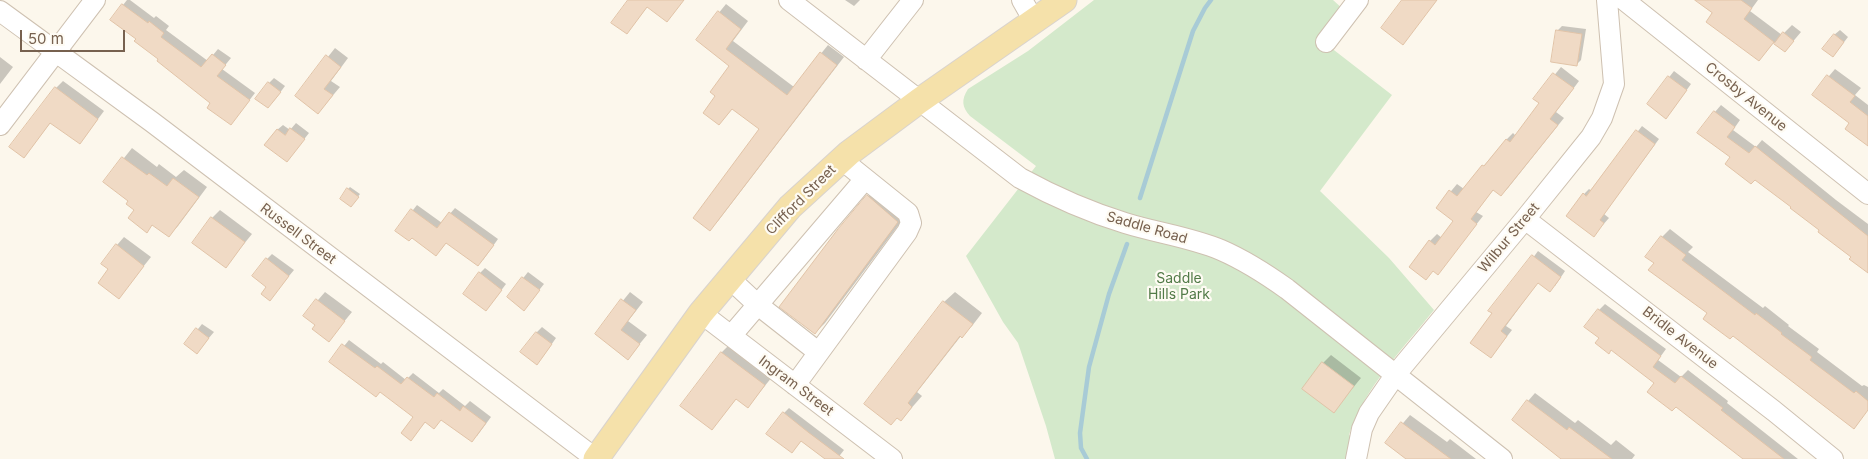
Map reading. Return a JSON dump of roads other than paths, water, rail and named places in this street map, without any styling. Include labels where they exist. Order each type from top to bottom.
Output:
[{"type":"main road","name":"Clifford Street","points":[[596,459],[700,313],[790,207],[842,160],[918,102],[1028,11],[1064,0]]},
{"type":"street","points":[[0,125],[95,0]]},
{"type":"street","name":"Saddle Road","points":[[789,0],[918,102],[1020,178],[1087,210],[1118,221],[1172,234],[1220,250],[1266,274],[1396,374],[1502,459]]},
{"type":"street","points":[[866,60],[913,0]]},
{"type":"street","name":"Wilbur Street","points":[[1356,459],[1362,429],[1369,412],[1396,374],[1591,137],[1602,118],[1614,84],[1607,0]]},
{"type":"street","name":"Crosby Avenue","points":[[1624,0],[1868,194]]},
{"type":"street","points":[[1326,42],[1352,7]]},
{"type":"street","name":"Russell Street","points":[[0,10],[596,459]]},
{"type":"street","points":[[794,385],[908,232],[911,223],[908,213],[842,160]]},
{"type":"street","points":[[732,336],[865,178]]},
{"type":"street","name":"Bridle Avenue","points":[[1525,219],[1774,411],[1832,459]]},
{"type":"street","points":[[729,278],[758,305],[818,352]]},
{"type":"street","name":"Ingram Street","points":[[700,313],[892,459]]},
{"type":"waterway","points":[[1140,198],[1193,31],[1211,0]]},
{"type":"waterway","points":[[1087,459],[1081,448],[1080,433],[1089,367],[1109,294],[1127,244]]},
{"type":"park label","name":"Saddle Hills Park","points":[[1179,288]]}]
